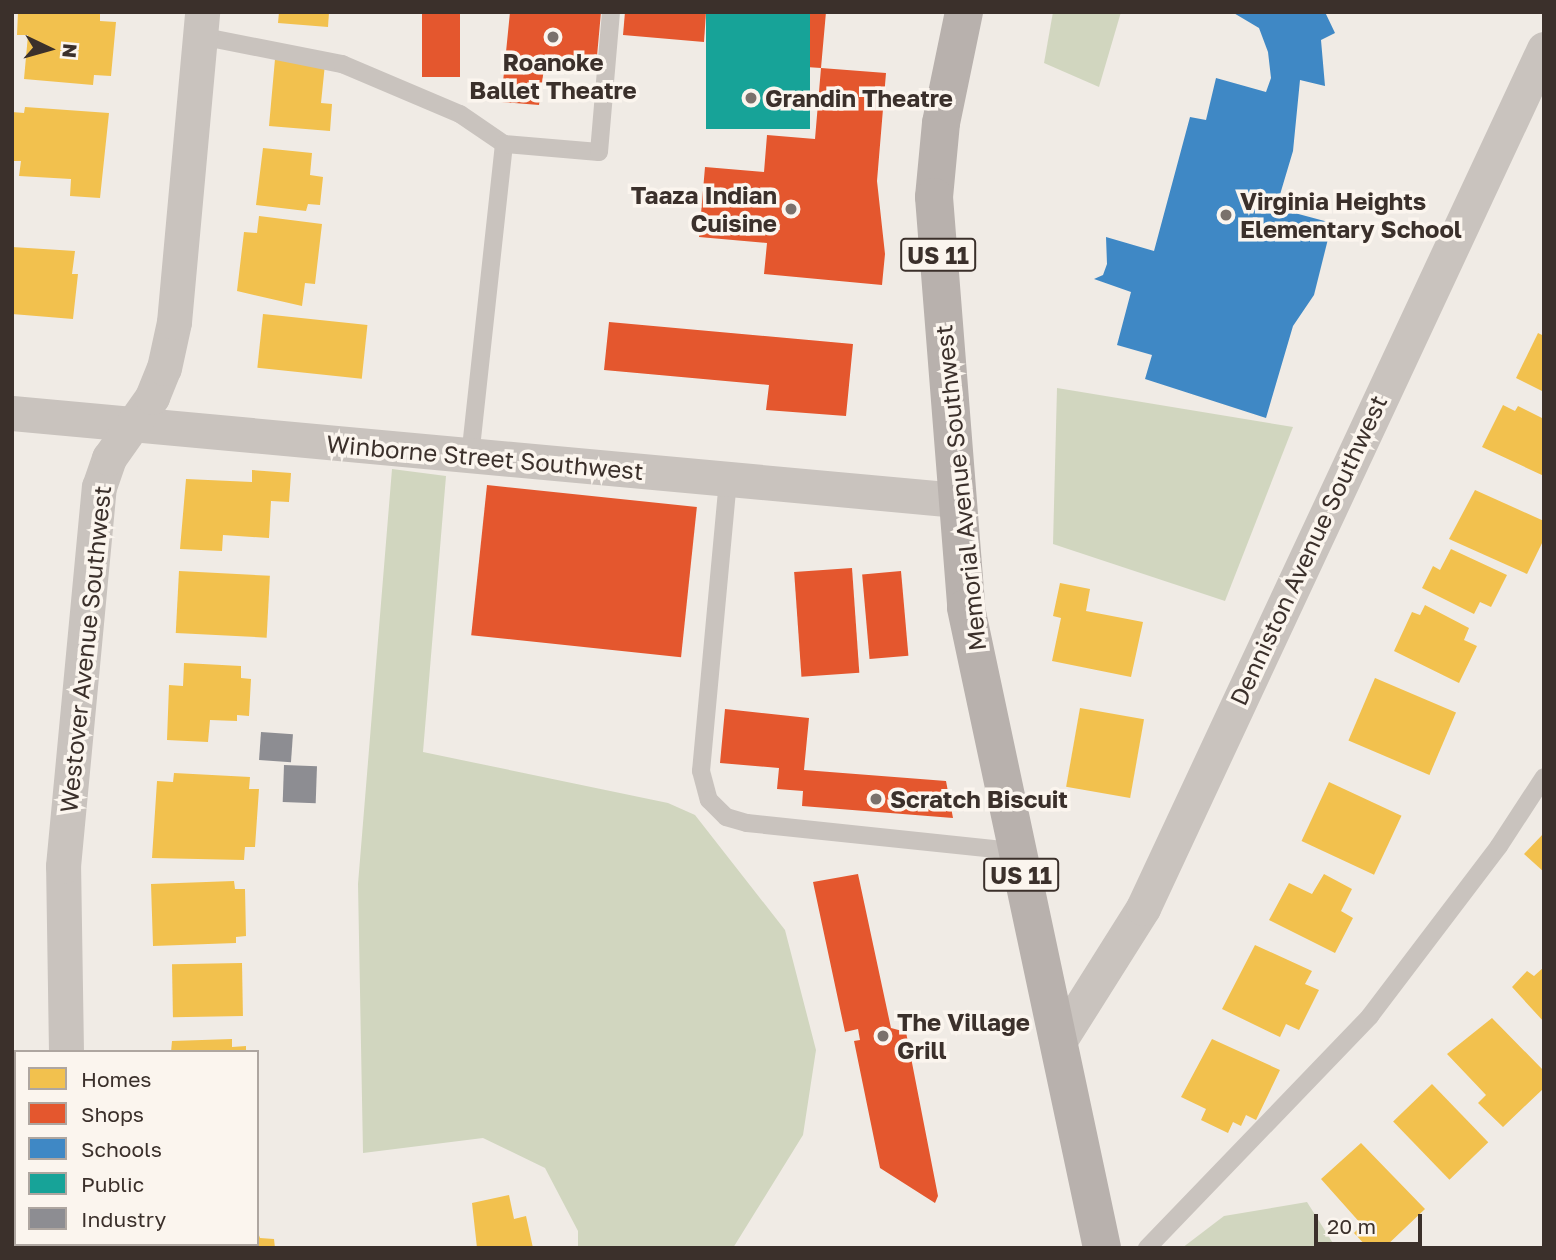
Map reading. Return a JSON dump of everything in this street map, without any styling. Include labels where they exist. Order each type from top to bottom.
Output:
[{"type":"main road","name":"Memorial Avenue Southwest","points":[[964,12],[941,123],[933,197],[966,608],[1015,851],[1102,1248]]},
{"type":"street","name":"Westover Avenue Southwest","points":[[66,1050],[63,866],[97,509],[109,458],[134,425],[164,368],[174,322],[201,24]]},
{"type":"street","name":"Denniston Avenue Southwest","points":[[1058,1043],[1143,908],[1544,48]]},
{"type":"street","name":"Winborne Street Southwest","points":[[12,413],[957,500]]},
{"type":"lane","points":[[201,24],[342,64],[460,114],[504,144],[599,152],[611,12]]},
{"type":"lane","points":[[470,456],[504,144]]},
{"type":"lane","points":[[727,480],[701,771],[709,800],[726,817],[747,823],[1015,851]]},
{"type":"lane","points":[[1147,1248],[1370,1017],[1499,846],[1544,777]]},
{"type":"green space","points":[[1053,12],[1121,12],[1099,87],[1044,63]]},
{"type":"green space","points":[[1057,388],[1293,427],[1225,601],[1053,544]]},
{"type":"green space","points":[[392,469],[446,476],[423,752],[668,803],[695,815],[785,930],[816,1050],[803,1135],[733,1248],[578,1248],[578,1231],[545,1168],[483,1138],[363,1153],[358,884]]},
{"type":"green space","points":[[1307,1202],[1336,1248],[1182,1248],[1224,1216]]},
{"type":"building: Homes","points":[[18,12],[100,14],[100,21],[116,22],[111,76],[94,75],[93,85],[24,79],[28,35],[17,35]]},
{"type":"building: Homes","points":[[279,12],[329,12],[328,27],[278,23]]},
{"type":"building: Homes","points":[[275,59],[325,64],[321,103],[332,104],[330,131],[269,126]]},
{"type":"building: Homes","points":[[25,107],[109,113],[100,198],[70,196],[71,179],[19,176],[21,161],[12,161],[12,112],[24,113]]},
{"type":"building: Homes","points":[[263,148],[312,153],[310,175],[323,177],[320,205],[308,204],[306,211],[256,205]]},
{"type":"building: Homes","points":[[259,216],[322,224],[315,284],[305,283],[302,306],[237,291],[244,232],[257,233]]},
{"type":"building: Homes","points":[[12,247],[75,251],[72,274],[78,274],[73,319],[12,314]]},
{"type":"building: Homes","points":[[263,314],[367,325],[362,379],[257,368]]},
{"type":"building: Homes","points":[[1538,333],[1544,336],[1544,392],[1516,378]]},
{"type":"building: Homes","points":[[1503,405],[1515,411],[1518,406],[1544,419],[1544,476],[1482,447]]},
{"type":"building: Homes","points":[[252,470],[291,473],[289,502],[271,501],[269,538],[223,535],[222,551],[180,549],[186,479],[252,482]]},
{"type":"building: Homes","points":[[1475,490],[1544,521],[1544,539],[1527,574],[1449,539]]},
{"type":"building: Homes","points":[[1451,549],[1507,575],[1491,607],[1480,602],[1474,614],[1422,588],[1433,566],[1440,570]]},
{"type":"building: Homes","points":[[179,571],[270,576],[267,638],[176,633]]},
{"type":"building: Homes","points":[[1060,583],[1090,589],[1086,611],[1143,622],[1131,677],[1052,661],[1061,618],[1053,616]]},
{"type":"building: Homes","points":[[1425,605],[1469,628],[1464,640],[1477,646],[1459,683],[1394,651],[1412,612],[1420,615]]},
{"type":"building: Homes","points":[[184,663],[241,666],[241,678],[251,679],[249,716],[237,715],[237,721],[210,720],[208,742],[167,740],[169,685],[183,686]]},
{"type":"building: Homes","points":[[1375,678],[1456,712],[1429,775],[1348,741]]},
{"type":"building: Homes","points":[[1080,708],[1144,719],[1130,798],[1066,787]]},
{"type":"building: Homes","points":[[174,773],[250,777],[249,789],[259,789],[255,847],[245,847],[244,860],[152,858],[157,781],[173,782]]},
{"type":"building: Homes","points":[[1329,782],[1402,816],[1374,875],[1302,841]]},
{"type":"building: Homes","points":[[1544,833],[1544,872],[1524,854]]},
{"type":"building: Homes","points":[[1324,874],[1352,889],[1341,911],[1353,918],[1335,953],[1269,920],[1289,883],[1312,894]]},
{"type":"building: Homes","points":[[234,881],[235,889],[245,889],[246,936],[236,937],[236,943],[153,946],[151,884]]},
{"type":"building: Homes","points":[[1255,945],[1312,971],[1305,984],[1319,990],[1299,1030],[1286,1024],[1280,1037],[1222,1009]]},
{"type":"building: Homes","points":[[242,963],[243,1016],[173,1017],[172,964]]},
{"type":"building: Homes","points":[[1544,967],[1544,1022],[1512,987],[1527,971],[1534,976]]},
{"type":"building: Homes","points":[[1492,1018],[1544,1071],[1544,1088],[1503,1127],[1478,1103],[1486,1095],[1447,1054]]},
{"type":"building: Homes","points":[[232,1039],[232,1047],[246,1046],[246,1050],[171,1050],[172,1041]]},
{"type":"building: Homes","points":[[1212,1039],[1280,1070],[1256,1120],[1246,1115],[1241,1126],[1233,1122],[1228,1133],[1201,1120],[1206,1109],[1181,1097]]},
{"type":"building: Homes","points":[[1432,1084],[1488,1142],[1449,1180],[1393,1122]]},
{"type":"building: Homes","points":[[1361,1143],[1425,1209],[1384,1248],[1368,1248],[1354,1233],[1362,1225],[1321,1179]]},
{"type":"building: Homes","points":[[509,1195],[514,1219],[526,1216],[533,1248],[477,1248],[472,1203]]},
{"type":"building: Homes","points":[[259,1235],[260,1238],[274,1239],[275,1248],[176,1248],[259,1246]]},
{"type":"building: Shops","points":[[422,12],[460,12],[460,77],[422,77]]},
{"type":"building: Shops","name":"Roanoke Ballet Theatre","points":[[510,12],[601,12],[596,67],[545,61],[539,105],[501,102]]},
{"type":"building: Shops","points":[[625,12],[706,12],[704,42],[623,35]]},
{"type":"building: Shops","points":[[810,12],[826,12],[821,68],[806,67]]},
{"type":"building: Shops","points":[[821,68],[886,73],[877,181],[885,254],[882,285],[764,274],[767,243],[699,237],[705,167],[764,172],[767,135],[815,139]]},
{"type":"building: Shops","points":[[609,322],[853,344],[846,416],[766,410],[769,385],[604,370]]},
{"type":"building: Shops","points":[[487,485],[697,507],[681,657],[471,635]]},
{"type":"building: Shops","points":[[852,568],[859,673],[801,677],[794,572]]},
{"type":"building: Shops","points":[[901,571],[908,656],[870,659],[862,574]]},
{"type":"building: Shops","points":[[725,709],[809,718],[804,770],[946,781],[953,818],[802,806],[803,791],[777,789],[779,768],[720,763]]},
{"type":"building: Shops","name":"The Village Grill","points":[[858,874],[891,1028],[906,1032],[938,1196],[935,1203],[880,1168],[854,1041],[860,1040],[858,1029],[845,1032],[813,882]]},
{"type":"building: Schools","points":[[1232,12],[1325,12],[1335,33],[1321,40],[1325,86],[1300,80],[1293,151],[1276,208],[1332,223],[1314,295],[1293,326],[1266,418],[1145,379],[1152,355],[1117,345],[1131,292],[1094,279],[1103,275],[1107,264],[1106,237],[1154,251],[1190,117],[1206,120],[1216,78],[1266,92],[1271,78],[1268,52],[1259,28]]},
{"type":"building: Public","name":"Grandin Theatre","points":[[706,12],[810,12],[810,129],[706,129]]},
{"type":"building: Industry","points":[[261,732],[293,734],[291,762],[259,760]]},
{"type":"building: Industry","points":[[284,765],[317,766],[316,803],[283,802]]},
{"type":"place","name":"Roanoke Ballet Theatre","points":[[553,37]]},
{"type":"place","name":"Grandin Theatre","points":[[751,98]]},
{"type":"place","name":"Taaza Indian Cuisine","points":[[791,209]]},
{"type":"place","name":"Virginia Heights Elementary School","points":[[1226,215]]},
{"type":"place","name":"Scratch Biscuit","points":[[876,799]]},
{"type":"place","name":"The Village Grill","points":[[883,1036]]}]
